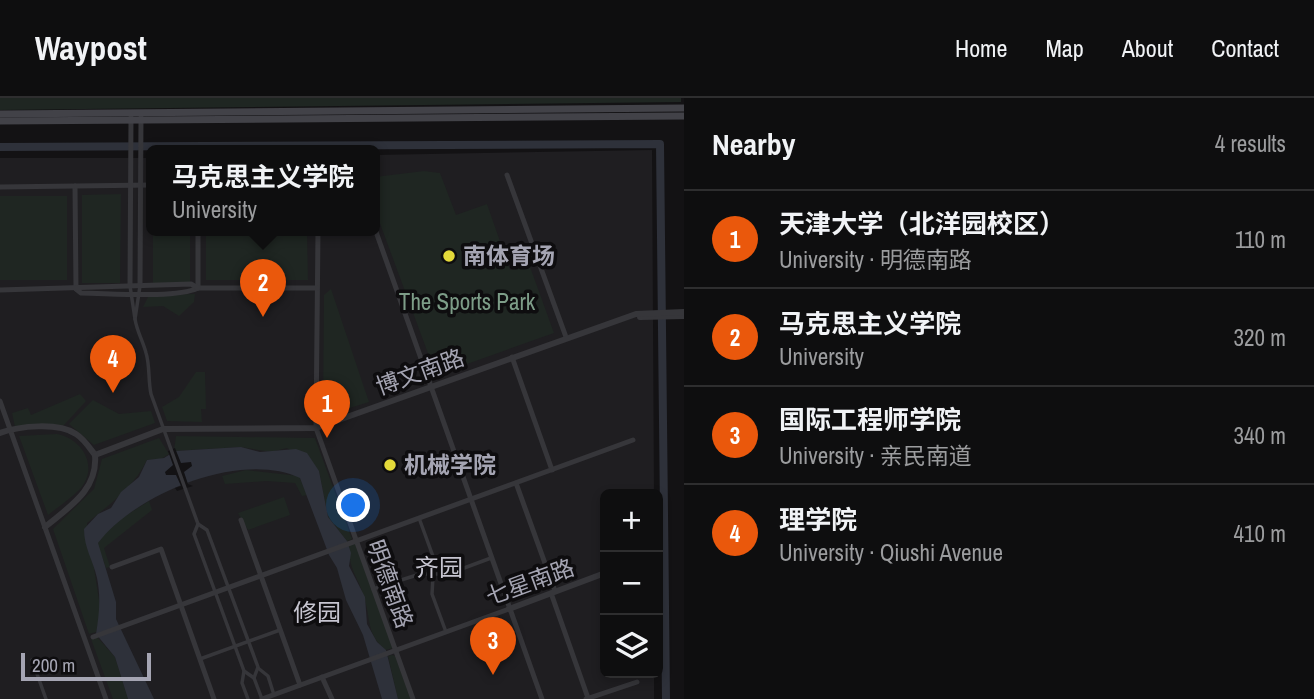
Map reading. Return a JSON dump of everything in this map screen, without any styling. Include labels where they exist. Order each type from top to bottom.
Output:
[{"type":"main road","points":[[141,117],[684,108]]},
{"type":"main road","points":[[0,114],[131,117],[684,116]]},
{"type":"main road","points":[[0,121],[131,117]]},
{"type":"street","points":[[131,117],[130,285],[139,340],[146,350],[146,373],[151,394],[198,524],[207,530],[258,667],[268,676],[274,695]]},
{"type":"street","points":[[135,319],[140,293],[141,117]]},
{"type":"street","points":[[507,175],[566,337]]},
{"type":"street","points":[[75,186],[76,289],[80,293],[180,292],[198,288],[317,288]]},
{"type":"street","points":[[0,187],[146,186]]},
{"type":"street","points":[[198,236],[198,288]]},
{"type":"street","name":"明德南路","points":[[318,236],[316,429],[353,542],[373,589],[392,652],[413,699]]},
{"type":"street","points":[[377,236],[542,699]]},
{"type":"street","points":[[0,290],[191,284],[198,288]]},
{"type":"street","name":"博文南路","points":[[95,454],[163,429],[316,429],[566,337],[631,316],[681,314]]},
{"type":"street","points":[[512,357],[552,470]]},
{"type":"street","points":[[0,401],[106,698],[98,699]]},
{"type":"street","points":[[0,433],[10,429],[64,429],[76,434],[95,454],[94,473],[84,494],[45,527]]},
{"type":"street","points":[[93,637],[633,440]]},
{"type":"street","points":[[516,483],[587,699],[637,682]]},
{"type":"street","points":[[419,518],[434,559],[432,594],[446,632]]},
{"type":"street","points":[[241,520],[300,685]]},
{"type":"street","points":[[198,524],[194,534],[244,671],[242,683],[248,699]]},
{"type":"street","points":[[112,567],[161,549],[214,699]]},
{"type":"street","points":[[373,589],[420,574],[448,575],[491,558]]},
{"type":"street","name":"七星南路","points":[[262,699],[600,575]]},
{"type":"street","points":[[200,659],[280,629]]},
{"type":"street","points":[[32,660],[46,699]]},
{"type":"street","points":[[254,678],[258,667]]},
{"type":"street","points":[[244,671],[254,678],[262,699]]},
{"type":"street","points":[[323,677],[332,699]]},
{"type":"shaded area","points":[[652,150],[654,489],[600,489],[600,678],[654,678],[654,699],[0,699],[0,158],[146,158],[146,236],[380,236],[380,155]]},
{"type":"shaded area","points":[[241,447],[260,452],[296,449],[307,453],[319,471],[328,517],[347,541],[351,553],[349,566],[365,597],[367,624],[377,642],[386,650],[398,699],[382,699],[363,635],[346,600],[337,568],[329,555],[300,478],[276,471],[249,469],[220,473],[163,494],[137,508],[98,543],[116,602],[116,619],[154,699],[128,699],[115,657],[96,634],[98,585],[85,542],[84,529],[98,514],[111,508],[121,492],[139,477],[147,460],[164,458],[175,451]]},
{"type":"green space","points":[[0,98],[681,98],[681,102],[0,110]]},
{"type":"green space","name":"The Sports Park","points":[[424,171],[440,173],[456,215],[487,204],[510,270],[529,264],[554,333],[436,375],[380,224],[380,176]]},
{"type":"green space","points":[[121,194],[120,283],[82,283],[82,195]]},
{"type":"green space","points":[[0,196],[67,196],[67,280],[0,280]]},
{"type":"green space","points":[[153,236],[190,236],[190,283],[153,283]]},
{"type":"green space","points":[[206,236],[307,236],[308,280],[206,280]]},
{"type":"green space","points":[[331,289],[369,402],[327,415],[323,412],[324,295]]},
{"type":"green space","points":[[195,294],[194,302],[179,316],[163,306],[143,307],[149,295]]},
{"type":"green space","points":[[196,372],[205,372],[206,409],[201,409],[202,422],[167,421],[162,407],[179,397]]},
{"type":"green space","points":[[80,394],[86,401],[64,425],[15,427],[12,413],[28,408],[31,415]]},
{"type":"green space","points":[[93,400],[119,414],[151,411],[155,423],[94,445],[69,424]]},
{"type":"green space","points":[[57,434],[81,448],[86,456],[88,473],[79,490],[48,515],[19,436]]},
{"type":"green space","points":[[176,436],[315,438],[352,539],[347,541],[328,517],[319,471],[287,448],[271,452],[241,447],[174,451]]},
{"type":"green space","points":[[159,438],[169,454],[161,459],[147,460],[128,487],[87,523],[101,613],[96,632],[89,634],[53,529],[94,489],[102,459]]},
{"type":"green space","points":[[246,470],[299,476],[307,495],[302,496],[295,483],[266,481],[225,484],[222,476]]},
{"type":"green space","points":[[284,497],[290,515],[248,530],[238,513]]},
{"type":"green space","points":[[149,501],[152,510],[104,548],[110,567],[106,568],[97,544],[112,524]]},
{"type":"green space","points":[[355,543],[393,648],[386,650],[372,632],[364,597],[350,561],[349,545]]},
{"type":"green space","points":[[97,637],[115,657],[128,699],[113,699],[91,639]]},
{"type":"green space","points":[[388,656],[395,656],[411,699],[398,699]]},
{"type":"pier","points":[[175,448],[181,463],[191,462],[192,466],[184,472],[188,484],[193,486],[177,491],[175,488],[181,486],[176,475],[166,475],[165,472],[173,465],[168,451]]},
{"type":"waterway","points":[[380,145],[660,144],[666,699]]},
{"type":"waterway","points":[[0,147],[146,146]]},
{"type":"place","name":"南体育场","points":[[449,256]]},
{"type":"place","name":"马克思主义学院","points":[[263,317]]},
{"type":"place","name":"理学院","points":[[113,393]]},
{"type":"place","name":"天津大学（北洋园校区）","points":[[327,438]]},
{"type":"place","name":"机械学院","points":[[390,465]]},
{"type":"place","name":"国际工程师学院","points":[[493,675]]},
{"type":"district","name":"齐园","points":[[439,568]]},
{"type":"district","name":"修园","points":[[317,613]]}]
